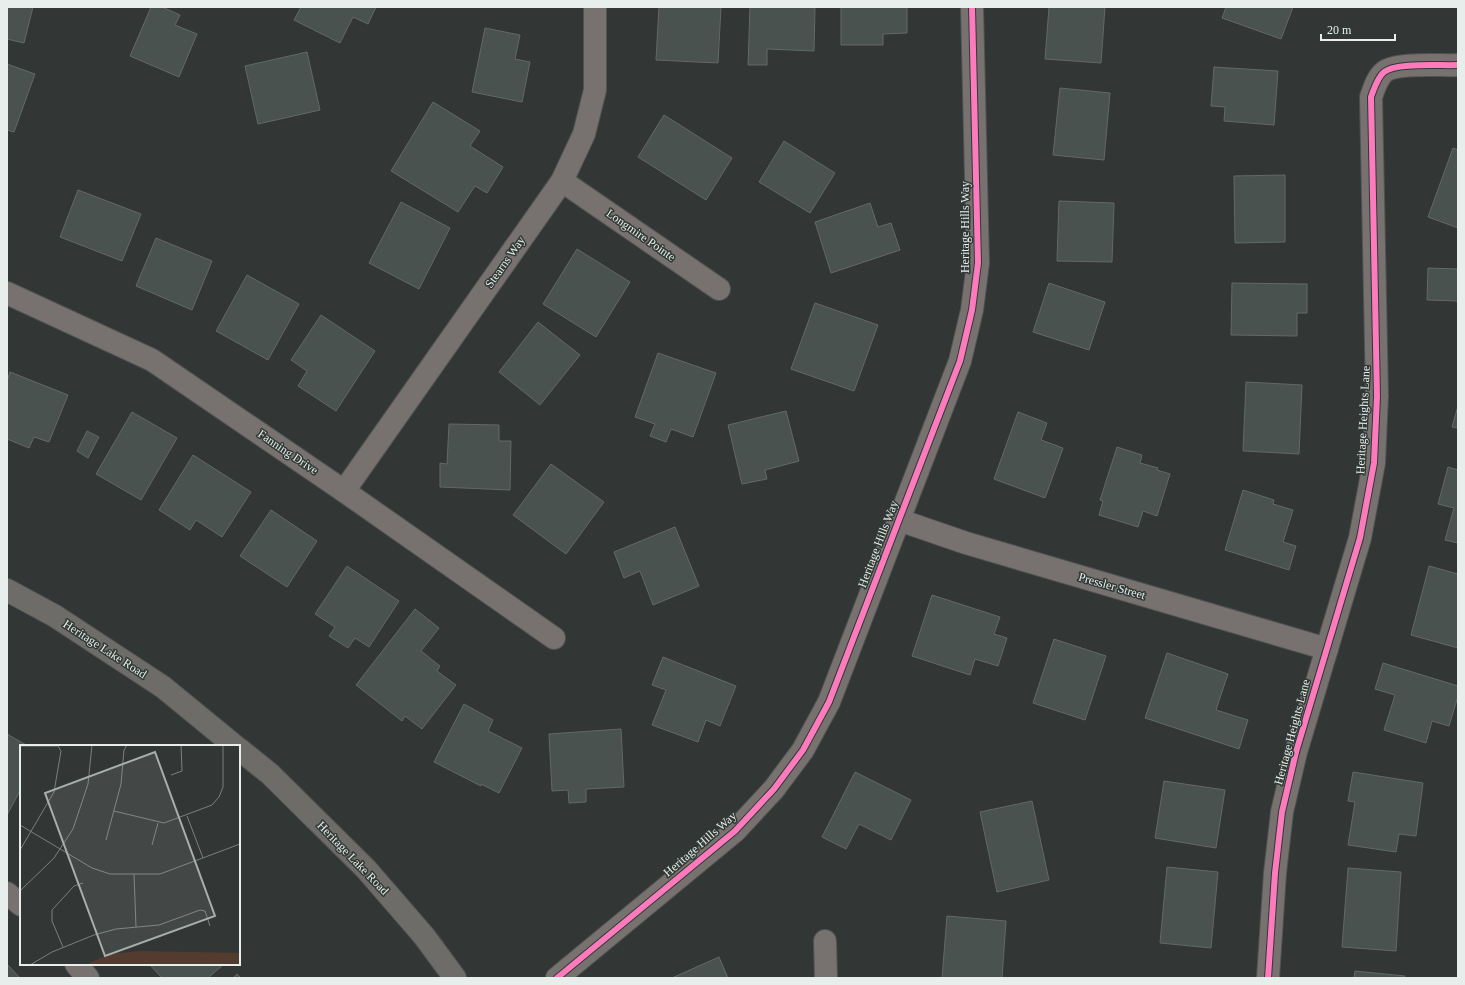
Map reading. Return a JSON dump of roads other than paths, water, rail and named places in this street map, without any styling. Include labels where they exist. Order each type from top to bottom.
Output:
[{"type":"main road","name":"Heritage Lake Road","points":[[7,590],[55,616],[163,687],[234,745]]},
{"type":"main road","name":"Heritage Lake Road","points":[[240,750],[270,774],[366,869],[424,936],[455,978]]},
{"type":"street","name":"Stearns Way","points":[[344,491],[562,181],[584,134],[595,90],[594,7]]},
{"type":"street","name":"Heritage Hills Way","points":[[557,978],[735,831],[774,789],[804,750],[829,702],[960,361],[972,310],[978,262],[972,7]]},
{"type":"street","name":"Heritage Heights Lane","points":[[1268,978],[1275,873],[1282,812],[1296,752],[1360,538],[1374,463],[1377,396],[1371,97],[1377,82],[1385,72],[1398,66],[1458,65]]},
{"type":"street","name":"Longmire Pointe","points":[[562,181],[719,289]]},
{"type":"street","name":"Fanning Drive","points":[[7,293],[152,360],[344,491],[554,638]]},
{"type":"street","name":"Pressler Street","points":[[899,520],[966,543],[1327,649]]},
{"type":"street","points":[[7,893],[20,904]]},
{"type":"street","points":[[825,941],[826,978]]},
{"type":"street","points":[[77,965],[88,978]]}]
